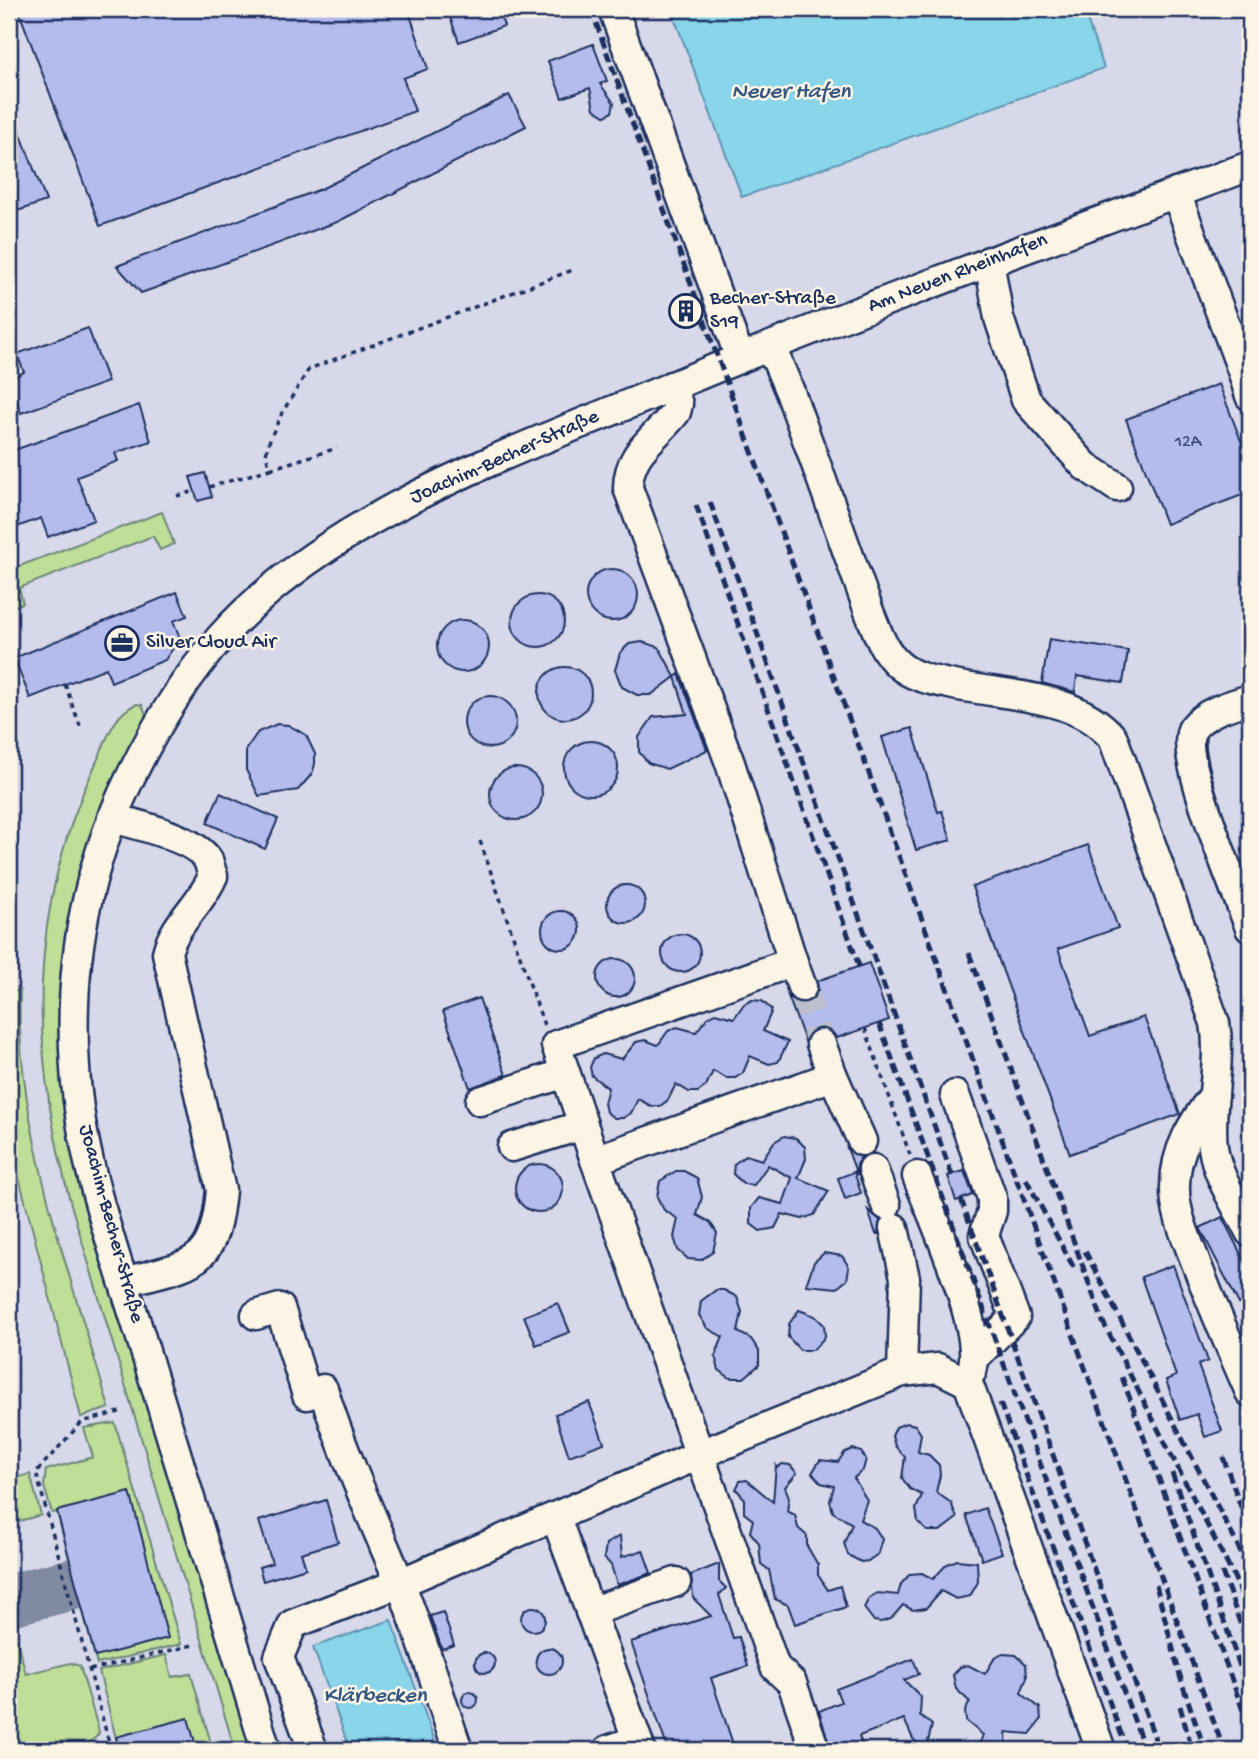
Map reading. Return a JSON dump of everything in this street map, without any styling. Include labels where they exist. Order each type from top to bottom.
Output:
[{"type":"street","points":[[613,9],[740,358]]},
{"type":"street","name":"Am Neuen Rheinhafen","points":[[740,358],[989,261],[1250,166]]},
{"type":"street","points":[[1176,193],[1247,377]]},
{"type":"street","points":[[989,261],[999,318],[1026,400],[1085,466],[1116,487]]},
{"type":"street","points":[[766,348],[777,361],[790,392],[870,614],[890,656],[919,677],[1076,710],[1103,726],[1113,738],[1215,1023],[1219,1048],[1212,1124],[1215,1158],[1250,1232]]},
{"type":"street","name":"Joachim-Becher-Straße","points":[[266,1750],[92,1174],[81,1120],[73,1025],[82,914],[99,849],[139,759],[172,703],[220,638],[274,588],[344,539],[454,477],[740,358]]},
{"type":"street","points":[[671,386],[678,404],[676,412],[638,453],[628,475],[628,488],[730,763],[797,974],[550,1037],[775,1667],[792,1683],[815,1750]]},
{"type":"street","points":[[1250,698],[1212,713],[1192,730],[1189,740],[1192,768],[1250,928]]},
{"type":"street","points":[[112,818],[153,829],[195,849],[207,858],[213,876],[205,895],[171,935],[167,953],[220,1190],[217,1226],[207,1250],[189,1263],[124,1282]]},
{"type":"street","points":[[821,1044],[862,1141]]},
{"type":"street","points":[[480,1101],[565,1073]]},
{"type":"street","points":[[595,1160],[833,1076]]},
{"type":"street","points":[[1214,1095],[1191,1124],[1180,1153],[1175,1188],[1185,1234],[1217,1318],[1250,1392]]},
{"type":"street","points":[[955,1096],[992,1198],[992,1211],[984,1235],[1014,1317],[976,1356],[968,1383],[1099,1749]]},
{"type":"street","points":[[512,1147],[583,1125]]},
{"type":"street","points":[[873,1169],[890,1216],[905,1278],[902,1372]]},
{"type":"street","points":[[917,1176],[968,1316],[976,1356]]},
{"type":"street","points":[[256,1315],[280,1308],[306,1395],[323,1389],[344,1455],[357,1474],[400,1583],[458,1750]]},
{"type":"street","points":[[313,1750],[279,1657],[293,1624],[400,1583],[701,1454],[902,1372],[938,1368],[968,1383]]},
{"type":"street","points":[[556,1518],[639,1745],[608,1750]]},
{"type":"street","points":[[590,1612],[676,1582]]},
{"type":"path","points":[[270,469],[265,454],[270,439],[282,413],[309,369],[573,270]]},
{"type":"path","points":[[9,406],[16,432]]},
{"type":"path","points":[[209,487],[337,449]]},
{"type":"path","points":[[177,496],[195,491]]},
{"type":"path","points":[[65,684],[80,726]]},
{"type":"path","points":[[480,841],[550,1037]]},
{"type":"path","points":[[865,1028],[917,1176]]},
{"type":"path","points":[[111,1750],[36,1472],[82,1422],[122,1411]]},
{"type":"path","points":[[90,1670],[193,1645]]},
{"type":"shaded area","points":[[9,9],[671,9],[742,197],[1104,68],[1083,9],[1250,9],[1250,1750],[9,1750]]},
{"type":"green space","points":[[162,512],[174,544],[160,550],[153,536],[19,588],[23,603],[9,608],[9,570]]},
{"type":"green space","points":[[137,704],[142,705],[148,719],[121,772],[64,1059],[254,1750],[235,1750],[72,1208],[48,1094],[42,983],[47,928],[57,873],[73,818],[107,737],[122,714]]},
{"type":"green space","points":[[20,990],[26,1094],[36,1148],[48,1201],[109,1408],[81,1417],[9,1139],[9,993]]},
{"type":"green space","points":[[115,1423],[181,1644],[97,1664],[57,1512],[52,1513],[44,1486],[46,1470],[93,1457],[84,1428]]},
{"type":"green space","points":[[30,1474],[41,1515],[9,1524],[9,1480]]},
{"type":"green space","points":[[9,1632],[17,1641],[26,1674],[70,1663],[80,1666],[99,1733],[92,1740],[57,1750],[9,1750]]},
{"type":"green space","points":[[166,1655],[172,1677],[191,1674],[213,1750],[119,1750],[99,1671]]},
{"type":"water","name":"Neuer Hafen","points":[[671,9],[1083,9],[1104,68],[742,197]]},
{"type":"water","name":"Klärbecken","points":[[391,1620],[438,1750],[350,1750],[313,1647]]},
{"type":"building","points":[[18,9],[408,9],[428,69],[403,78],[415,111],[100,226]]},
{"type":"building","points":[[447,9],[498,9],[504,26],[459,42]]},
{"type":"building","points":[[593,44],[607,81],[600,84],[614,103],[612,112],[605,116],[594,109],[590,88],[562,98],[548,61]]},
{"type":"building","points":[[509,95],[526,126],[337,222],[141,293],[117,266],[321,189]]},
{"type":"building","points":[[9,103],[46,201],[9,214]]},
{"type":"building","points":[[88,328],[108,382],[21,413],[9,379],[24,372],[17,354]]},
{"type":"building","points":[[1219,384],[1250,464],[1250,492],[1166,524],[1126,419]]},
{"type":"building","points":[[139,405],[151,441],[115,453],[118,461],[77,477],[94,520],[48,537],[41,518],[9,530],[9,452]]},
{"type":"building","points":[[205,473],[212,497],[198,501],[190,477]]},
{"type":"building","points":[[612,569],[631,576],[638,595],[631,614],[612,621],[593,614],[586,595],[593,576]]},
{"type":"building","points":[[177,592],[187,616],[173,621],[180,638],[165,660],[111,682],[106,668],[30,698],[14,658]]},
{"type":"building","points":[[538,595],[557,602],[564,621],[557,640],[538,647],[519,640],[512,621],[519,602]]},
{"type":"building","points":[[463,620],[482,627],[489,646],[482,665],[463,672],[444,665],[437,646],[444,627]]},
{"type":"building","points":[[1049,639],[1128,651],[1123,683],[1077,676],[1075,692],[1042,683]]},
{"type":"building","points":[[642,642],[659,647],[675,677],[651,695],[637,695],[622,687],[615,670],[620,653],[629,644]]},
{"type":"building","points":[[565,667],[584,674],[591,693],[584,712],[565,719],[546,712],[539,693],[546,674]]},
{"type":"building","points":[[679,674],[707,750],[667,769],[648,763],[639,752],[639,737],[653,717],[687,714],[675,677]]},
{"type":"building","points":[[490,696],[509,703],[516,722],[509,741],[490,748],[471,741],[464,722],[471,703]]},
{"type":"building","points":[[277,724],[288,725],[306,735],[315,754],[315,764],[312,774],[298,790],[259,796],[246,770],[246,749],[258,732]]},
{"type":"building","points":[[912,728],[938,812],[942,811],[951,840],[916,850],[882,737]]},
{"type":"building","points":[[591,741],[610,749],[618,768],[610,787],[591,795],[572,787],[564,768],[572,749]]},
{"type":"building","points":[[516,768],[535,775],[542,794],[535,813],[516,820],[497,813],[490,794],[497,775]]},
{"type":"building","points":[[220,793],[278,819],[265,849],[207,823]]},
{"type":"building","points":[[1088,845],[1118,928],[1058,949],[1090,1036],[1144,1017],[1180,1114],[1070,1154],[972,887]]},
{"type":"building","points":[[626,885],[639,891],[645,904],[639,917],[626,923],[613,917],[607,904],[613,891]]},
{"type":"building","points":[[561,911],[574,917],[580,930],[574,943],[561,949],[548,943],[542,930],[548,917]]},
{"type":"building","points":[[681,934],[694,940],[700,953],[694,966],[681,972],[668,966],[662,953],[668,940]]},
{"type":"building","points":[[616,959],[629,965],[635,978],[629,991],[616,997],[603,991],[597,978],[603,965]]},
{"type":"building","points":[[869,963],[889,1020],[837,1038],[831,1031],[816,1028],[805,1041],[788,996],[798,1003],[808,1002],[818,991],[817,981]]},
{"type":"building","points":[[479,998],[506,1075],[470,1088],[443,1011]]},
{"type":"building","points":[[752,1000],[762,1001],[772,1010],[763,1031],[788,1042],[778,1062],[769,1064],[750,1056],[743,1073],[735,1078],[726,1078],[713,1071],[706,1086],[698,1092],[689,1092],[676,1084],[668,1100],[660,1106],[651,1106],[638,1099],[631,1113],[623,1118],[614,1118],[606,1112],[604,1103],[608,1088],[592,1076],[590,1067],[594,1058],[603,1054],[622,1059],[636,1042],[645,1040],[658,1045],[668,1031],[677,1027],[696,1032],[707,1018],[715,1013],[734,1018],[744,1004]]},
{"type":"building","points":[[784,1136],[796,1138],[805,1147],[806,1159],[798,1178],[829,1191],[814,1215],[802,1219],[782,1214],[775,1228],[760,1231],[751,1224],[751,1208],[759,1198],[783,1204],[792,1178],[768,1165],[754,1185],[744,1184],[733,1174],[734,1164],[746,1155],[762,1160],[774,1142]]},
{"type":"building","points":[[847,1148],[861,1157],[857,1165],[857,1175]]},
{"type":"building","points":[[539,1164],[556,1171],[563,1188],[556,1205],[539,1212],[522,1205],[515,1188],[522,1171]]},
{"type":"building","points":[[676,1171],[684,1171],[697,1178],[702,1197],[697,1215],[710,1222],[717,1233],[713,1252],[701,1260],[688,1259],[678,1250],[674,1237],[678,1219],[664,1210],[657,1197],[660,1181]]},
{"type":"building","points":[[964,1171],[973,1195],[956,1201],[948,1176]]},
{"type":"building","points":[[854,1172],[861,1193],[845,1199],[838,1178]]},
{"type":"building","points":[[868,1210],[880,1220],[878,1234],[876,1234]]},
{"type":"building","points":[[1222,1217],[1250,1272],[1250,1299],[1239,1304],[1200,1228]]},
{"type":"building","points":[[824,1253],[842,1256],[849,1267],[847,1280],[837,1288],[806,1285],[814,1262]]},
{"type":"building","points":[[1173,1265],[1208,1361],[1198,1365],[1222,1431],[1205,1437],[1197,1414],[1180,1420],[1166,1380],[1176,1376],[1141,1277]]},
{"type":"building","points":[[716,1290],[724,1290],[737,1297],[742,1312],[738,1332],[751,1339],[759,1351],[759,1365],[744,1378],[730,1378],[719,1370],[715,1356],[723,1337],[707,1328],[699,1315],[701,1301]]},
{"type":"building","points":[[558,1303],[570,1332],[536,1345],[524,1316]]},
{"type":"building","points":[[799,1310],[815,1316],[824,1325],[825,1337],[813,1350],[800,1350],[788,1337],[789,1324]]},
{"type":"building","points":[[589,1402],[604,1443],[569,1456],[555,1414]]},
{"type":"building","points":[[906,1423],[915,1425],[921,1434],[918,1452],[929,1455],[939,1465],[936,1492],[951,1503],[957,1518],[940,1531],[927,1531],[918,1522],[916,1509],[922,1495],[910,1489],[902,1478],[905,1457],[895,1446],[892,1436],[896,1427]]},
{"type":"building","points":[[853,1449],[861,1452],[866,1459],[863,1470],[854,1478],[867,1500],[860,1520],[875,1528],[882,1539],[878,1554],[861,1562],[848,1555],[844,1543],[852,1524],[833,1512],[830,1501],[834,1486],[821,1483],[812,1473],[820,1460],[838,1462],[845,1452]]},
{"type":"building","points":[[782,1464],[790,1465],[797,1473],[785,1487],[789,1497],[787,1511],[795,1515],[798,1528],[807,1536],[807,1546],[818,1565],[818,1575],[828,1590],[840,1586],[846,1607],[795,1624],[788,1605],[775,1599],[769,1570],[761,1564],[759,1543],[750,1532],[753,1520],[744,1513],[744,1498],[736,1489],[740,1481],[747,1480],[773,1502],[776,1466],[777,1468]]},
{"type":"building","points":[[130,1492],[168,1638],[95,1657],[57,1511]]},
{"type":"building","points":[[326,1500],[338,1542],[301,1553],[306,1568],[263,1581],[259,1567],[272,1563],[259,1521]]},
{"type":"building","points":[[985,1508],[1002,1553],[982,1560],[966,1515]]},
{"type":"building","points":[[620,1536],[622,1557],[643,1550],[651,1573],[617,1585],[611,1565],[604,1558],[606,1544]]},
{"type":"building","points":[[957,1560],[977,1562],[978,1582],[970,1596],[956,1599],[941,1591],[926,1608],[913,1610],[903,1605],[891,1619],[881,1622],[874,1621],[864,1608],[869,1598],[877,1593],[898,1595],[901,1584],[910,1574],[922,1573],[933,1579],[947,1564]]},
{"type":"building","points":[[719,1564],[719,1581],[726,1588],[719,1595],[733,1638],[739,1637],[748,1666],[711,1678],[735,1750],[668,1750],[631,1642],[711,1616],[693,1598],[691,1575]]},
{"type":"building","points":[[533,1607],[542,1610],[545,1619],[542,1628],[533,1631],[524,1628],[521,1619],[524,1610]]},
{"type":"building","points":[[443,1612],[454,1645],[442,1649],[430,1616]]},
{"type":"building","points":[[549,1648],[558,1652],[562,1661],[558,1670],[549,1674],[540,1670],[536,1661],[540,1652]]},
{"type":"building","points":[[485,1653],[492,1656],[495,1663],[492,1670],[485,1673],[478,1670],[475,1663],[478,1656]]},
{"type":"building","points":[[1002,1654],[1016,1655],[1026,1664],[1027,1677],[1021,1693],[1040,1708],[1041,1720],[1030,1734],[1006,1732],[1007,1750],[977,1750],[983,1735],[966,1721],[965,1711],[970,1702],[956,1689],[953,1675],[960,1667],[968,1665],[985,1674],[994,1659]]},
{"type":"building","points":[[913,1659],[919,1674],[904,1680],[921,1697],[920,1715],[932,1725],[926,1750],[913,1739],[904,1719],[859,1736],[864,1750],[831,1750],[819,1711],[841,1702],[836,1689]]},
{"type":"building","points":[[467,1692],[473,1692],[478,1700],[476,1706],[467,1708],[462,1703],[462,1697]]},
{"type":"building","points":[[188,1718],[197,1750],[119,1750],[116,1737]]},
{"type":"taxiway","points":[[9,1600],[73,1584]]},
{"type":"tunnel","points":[[802,987],[821,1044]]},
{"type":"railway","points":[[591,9],[1224,1750]]},
{"type":"railway","points":[[710,502],[952,1175]]},
{"type":"railway","points":[[696,505],[859,966]]},
{"type":"railway","points":[[969,953],[1103,1322],[1234,1577],[1250,1615]]},
{"type":"railway","points":[[879,1023],[1145,1750]]},
{"type":"railway","points":[[1026,1179],[1074,1268]]},
{"type":"railway","points":[[961,1199],[1159,1750]]},
{"type":"railway","points":[[1085,1251],[1238,1546],[1250,1578]]},
{"type":"railway","points":[[1122,1377],[1250,1730]]},
{"type":"railway","points":[[1000,1403],[1127,1750]]},
{"type":"railway","points":[[1223,1457],[1250,1532]]},
{"type":"railway","points":[[1172,1473],[1250,1695]]},
{"type":"railway","points":[[1222,1572],[1250,1651]]},
{"type":"railway","points":[[1156,1585],[1182,1683],[1205,1750]]},
{"type":"railway","points":[[1180,1706],[1192,1750]]},
{"type":"place","name":"Becher-Straße S19","points":[[686,311]]},
{"type":"place","name":"Silver Cloud Air","points":[[122,643]]}]
